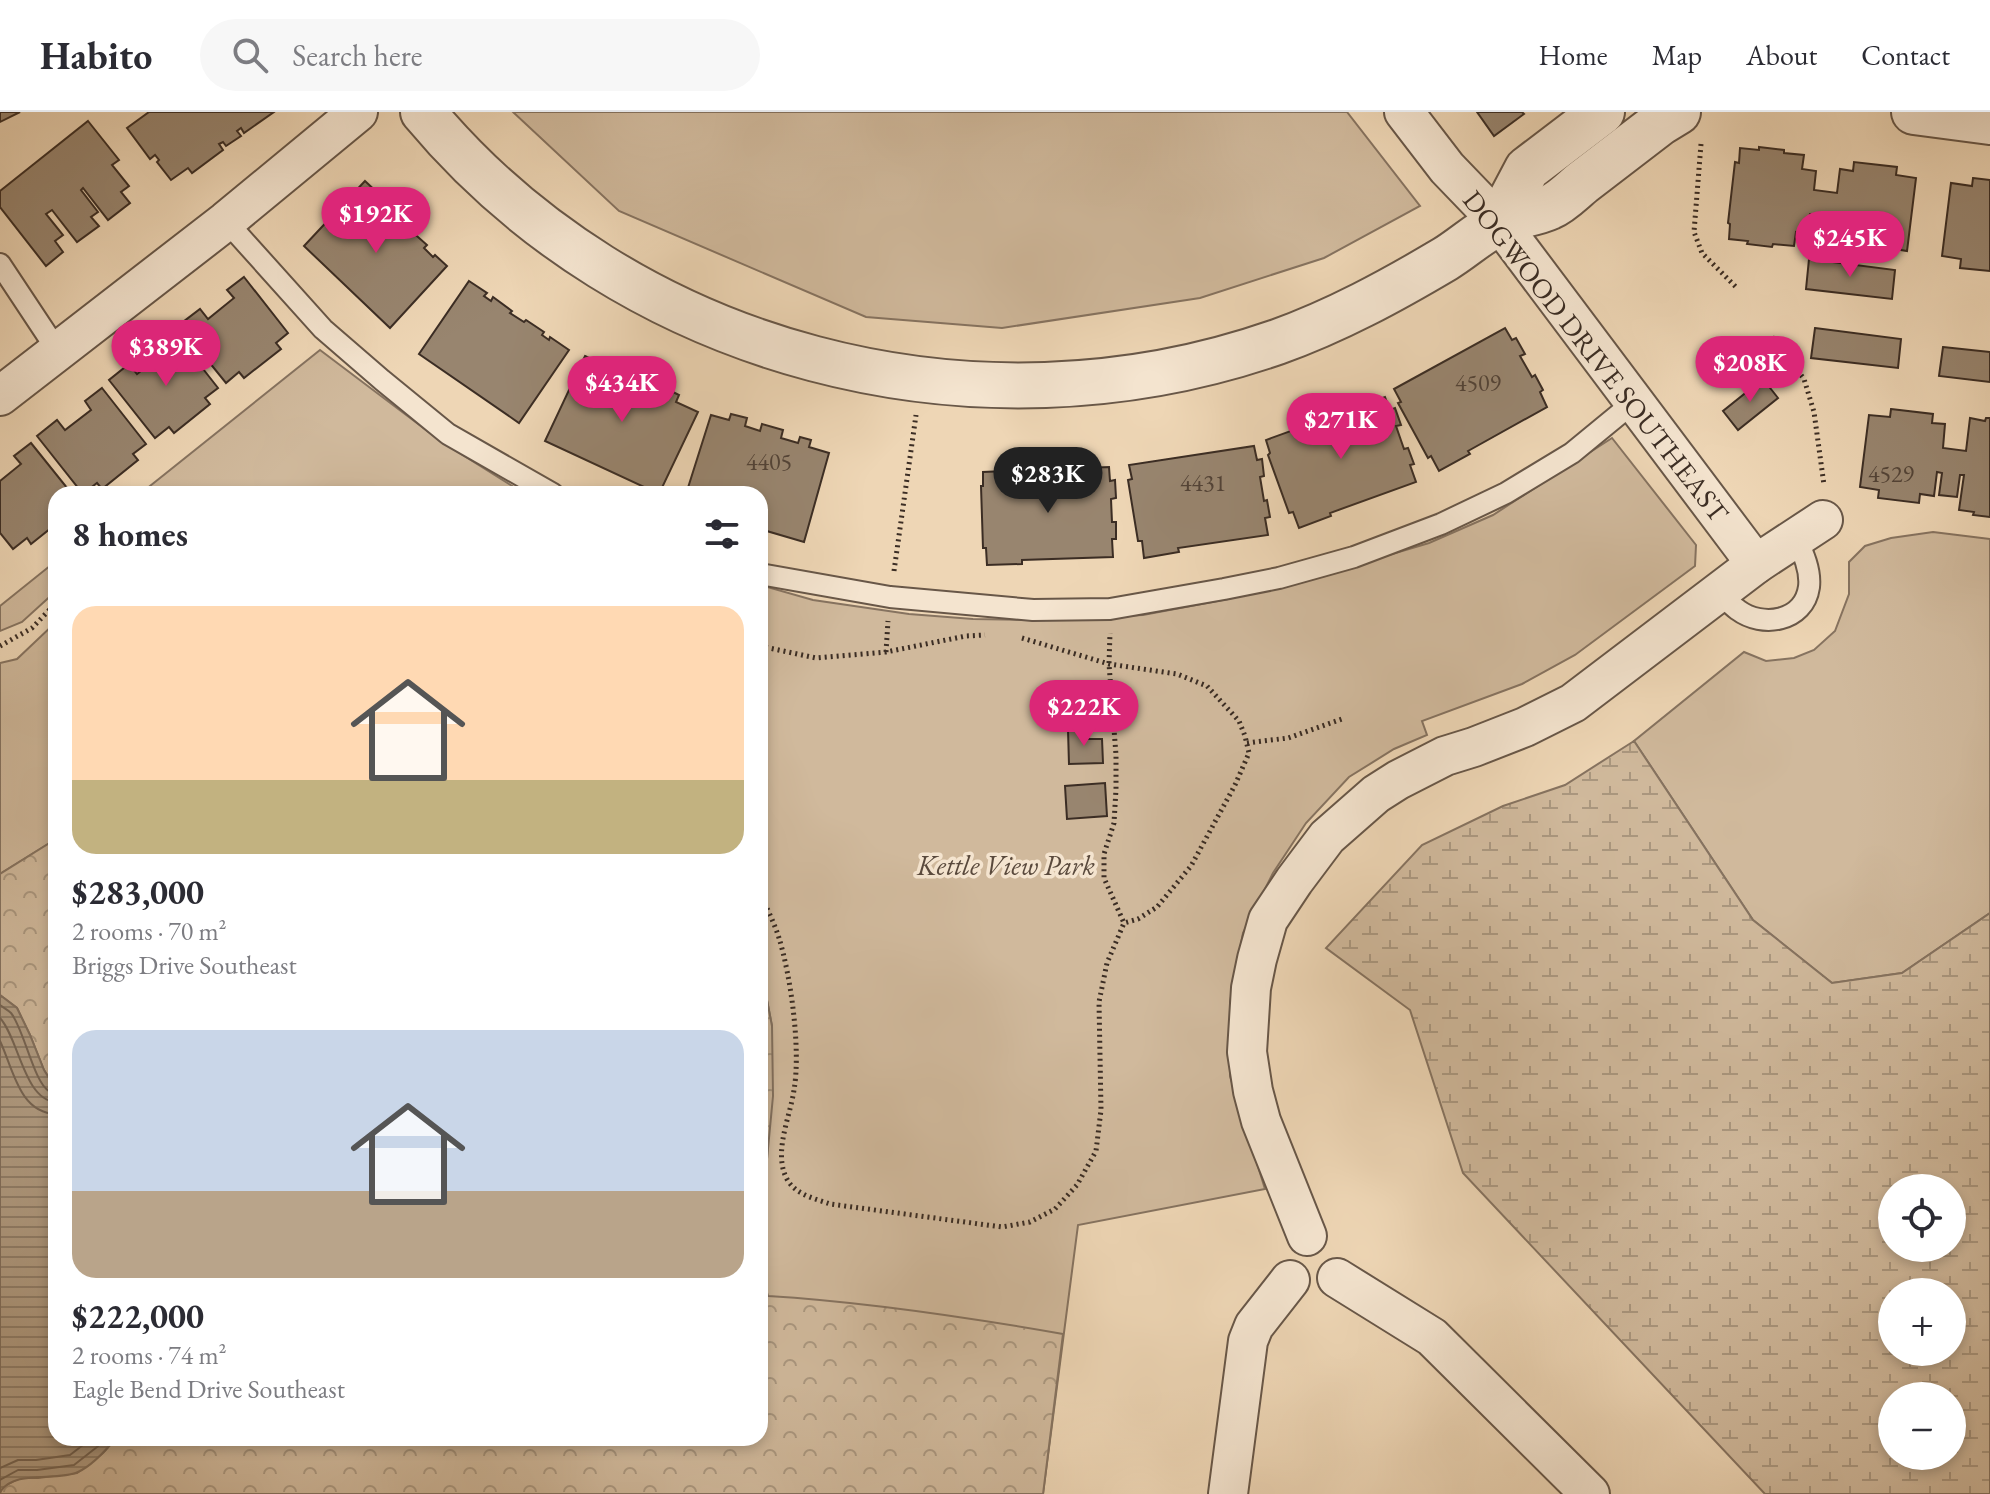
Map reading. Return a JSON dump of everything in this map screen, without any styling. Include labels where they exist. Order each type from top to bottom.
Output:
[{"type":"street","points":[[0,396],[226,221],[358,112]]},
{"type":"street","points":[[423,112],[490,183],[544,228],[604,269],[688,315],[773,348],[845,368],[921,380],[998,385],[1100,382],[1160,373],[1277,342],[1337,318],[1405,283],[1499,222],[1552,207],[1660,123],[1690,122]]},
{"type":"street","name":"DOGWOOD DRIVE SOUTHEAST","points":[[1404,112],[1447,168],[1499,222],[1756,564]]},
{"type":"street","points":[[1499,222],[1527,169],[1602,112]]},
{"type":"street","points":[[1914,112],[1990,122]]},
{"type":"street","points":[[1307,1236],[1261,1121],[1247,1052],[1251,988],[1268,920],[1294,881],[1327,837],[1376,794],[1445,756],[1525,727],[1573,703],[1756,564],[1814,514]]},
{"type":"street","points":[[1307,1236],[1328,1240],[1336,1247],[1340,1257],[1341,1268],[1337,1278],[1319,1291],[1298,1287],[1290,1280],[1286,1270],[1285,1259],[1289,1248],[1296,1240],[1307,1236]]},
{"type":"street","points":[[1337,1278],[1432,1337],[1590,1494]]},
{"type":"street","points":[[1228,1494],[1248,1341],[1254,1326],[1290,1280]]},
{"type":"lane","points":[[226,221],[323,329],[393,389],[448,434],[539,486]]},
{"type":"lane","points":[[0,264],[57,350]]},
{"type":"lane","points":[[768,575],[890,597],[1033,610],[1110,609],[1279,578],[1354,557],[1441,524],[1506,493],[1572,453],[1634,402]]},
{"type":"lane","points":[[1719,592],[1738,611],[1753,618],[1784,619],[1796,611],[1805,600],[1809,587],[1804,555],[1814,514]]},
{"type":"path","points":[[1690,122],[1694,232],[1702,253],[1736,287]]},
{"type":"path","points":[[1772,337],[1804,379],[1814,412],[1814,514]]},
{"type":"path","points":[[886,652],[890,597],[917,404]]},
{"type":"path","points":[[768,911],[779,937],[796,1040],[795,1088],[781,1160],[788,1181],[805,1196],[830,1204],[1002,1227],[1030,1222],[1055,1209],[1077,1185],[1096,1151],[1101,1110],[1099,1002],[1107,963],[1124,923],[1104,878],[1104,854],[1114,823],[1116,789],[1109,664],[1110,609]]},
{"type":"path","points":[[0,646],[32,628],[48,611]]},
{"type":"path","points":[[1010,634],[1109,664],[1177,674],[1207,686],[1239,721],[1249,753],[1191,866],[1157,907],[1138,919],[1124,923]]},
{"type":"path","points":[[768,648],[816,658],[886,652],[966,636],[995,635]]},
{"type":"path","points":[[1247,743],[1288,738],[1342,719]]},
{"type":"green space","points":[[513,112],[1347,112],[1420,206],[1324,258],[1200,298],[1002,328],[866,317],[619,211]]},
{"type":"green space","points":[[320,350],[442,442],[512,486],[150,486]]},
{"type":"green space","name":"Kettle View Park","points":[[1612,438],[1696,545],[1695,566],[1575,655],[1522,684],[1422,721],[1427,735],[1394,749],[1349,777],[1306,823],[1273,873],[1243,933],[1230,1002],[1230,1076],[1265,1189],[1078,1225],[1043,1494],[649,1494],[744,1446],[768,1446],[768,1132],[772,1026],[768,1005],[768,587],[813,600],[909,614],[973,619],[1036,620],[1143,615],[1228,599],[1308,579],[1429,543],[1493,515]]},
{"type":"green space","points":[[1933,532],[1990,539],[1990,913],[1902,973],[1832,983],[1753,920],[1634,741],[1744,652],[1766,661],[1794,658],[1814,650],[1835,631],[1849,594],[1849,562],[1865,546],[1891,538]]},
{"type":"green space","points":[[48,567],[48,598],[22,622],[0,631],[0,606]]},
{"type":"green space","points":[[48,630],[48,844],[0,874],[0,663],[17,659]]},
{"type":"green space","points":[[1634,741],[1753,920],[1832,983],[1902,973],[1990,913],[1990,1494],[1765,1494],[1463,1173],[1410,1010],[1326,948],[1422,845],[1503,806],[1565,785]]},
{"type":"green space","points":[[48,844],[48,1076],[17,1008],[0,995],[0,874]]},
{"type":"green space","points":[[768,1005],[772,1026],[773,1096],[768,1148]]},
{"type":"green space","points":[[768,1296],[916,1311],[1063,1334],[1043,1494],[0,1494],[2,1487],[20,1478],[77,1473],[109,1446],[768,1446]]},
{"type":"water","points":[[0,995],[17,1008],[48,1076],[48,1446],[109,1446],[78,1472],[25,1478],[7,1485],[0,1492]]},
{"type":"building","points":[[0,112],[20,112],[0,122]]},
{"type":"building","points":[[149,112],[274,112],[244,133],[241,128],[237,131],[241,136],[226,146],[223,142],[219,144],[223,150],[192,173],[188,168],[171,180],[155,155],[150,159],[127,128]]},
{"type":"building","points":[[1477,112],[1522,112],[1524,114],[1494,136]]},
{"type":"building","points":[[88,121],[119,160],[112,165],[129,186],[121,192],[130,203],[108,220],[83,188],[81,190],[98,212],[91,217],[99,226],[77,242],[52,210],[46,214],[63,235],[55,241],[63,252],[46,266],[0,207],[0,191]]},
{"type":"building","points":[[1759,147],[1804,155],[1802,169],[1816,171],[1814,190],[1837,193],[1840,169],[1853,171],[1854,162],[1897,167],[1896,175],[1916,178],[1907,251],[1889,248],[1888,258],[1846,252],[1847,243],[1833,241],[1836,217],[1831,217],[1829,239],[1811,237],[1814,214],[1810,214],[1807,234],[1796,232],[1794,246],[1773,244],[1772,247],[1729,239],[1735,162],[1739,163],[1740,148],[1759,150]]},
{"type":"building","points":[[1973,178],[1990,180],[1990,271],[1960,268],[1961,259],[1942,256],[1951,183],[1972,186]]},
{"type":"building","points":[[365,181],[381,196],[378,199],[384,205],[386,203],[402,219],[400,221],[427,245],[424,248],[447,266],[390,328],[304,246]]},
{"type":"building","points":[[1809,259],[1895,270],[1892,299],[1806,289]]},
{"type":"building","points":[[244,277],[288,333],[276,343],[281,349],[244,378],[239,372],[226,383],[179,325],[200,309],[208,319],[234,298],[227,290]]},
{"type":"building","points":[[469,281],[487,293],[484,296],[491,301],[493,297],[512,311],[510,313],[524,322],[526,320],[544,332],[542,335],[549,340],[550,337],[569,350],[519,423],[419,354]]},
{"type":"building","points":[[1505,328],[1512,340],[1516,338],[1525,354],[1520,356],[1543,390],[1540,392],[1547,407],[1468,451],[1470,454],[1439,471],[1431,456],[1428,458],[1398,403],[1401,402],[1394,389]]},
{"type":"building","points":[[1815,328],[1901,339],[1898,368],[1811,358]]},
{"type":"building","points":[[174,332],[218,388],[205,398],[210,404],[174,433],[169,427],[155,438],[109,380],[129,364],[137,374],[163,353],[157,345]]},
{"type":"building","points":[[1943,347],[1990,352],[1990,382],[1939,376]]},
{"type":"building","points":[[585,356],[603,365],[606,359],[618,365],[616,371],[631,378],[635,372],[654,381],[651,389],[667,397],[669,390],[679,395],[676,402],[698,412],[663,486],[642,486],[545,441]]},
{"type":"building","points":[[1763,379],[1778,398],[1738,430],[1723,411]]},
{"type":"building","points":[[102,388],[146,444],[133,454],[138,460],[106,486],[97,483],[93,486],[77,486],[37,436],[57,420],[65,430],[91,410],[85,401]]},
{"type":"building","points":[[1385,397],[1390,410],[1395,408],[1401,425],[1396,426],[1404,449],[1408,448],[1414,464],[1410,465],[1416,482],[1330,513],[1331,516],[1299,528],[1293,512],[1289,513],[1268,455],[1266,440]]},
{"type":"building","points":[[1891,409],[1933,414],[1932,423],[1945,424],[1943,448],[1966,451],[1970,418],[1985,421],[1990,418],[1990,517],[1959,510],[1964,475],[1960,475],[1957,497],[1939,495],[1942,473],[1937,472],[1934,496],[1920,494],[1919,503],[1878,498],[1879,490],[1860,487],[1869,415],[1890,417]]},
{"type":"building","points":[[731,414],[747,418],[745,426],[760,431],[762,424],[783,430],[781,438],[798,443],[800,437],[811,440],[809,447],[829,453],[804,542],[768,531],[768,486],[689,486],[711,415],[729,420]]},
{"type":"building","points":[[31,443],[66,486],[48,486],[48,530],[31,544],[27,538],[13,549],[0,533],[0,481],[21,464],[14,456]]},
{"type":"building","points":[[1254,446],[1257,460],[1262,459],[1264,476],[1260,477],[1270,517],[1265,518],[1268,535],[1178,548],[1179,552],[1144,558],[1142,541],[1138,541],[1128,480],[1132,479],[1129,465]]},
{"type":"building","points":[[1109,467],[1110,481],[1115,480],[1116,498],[1111,499],[1112,522],[1116,522],[1116,539],[1112,539],[1113,557],[1022,560],[1022,564],[987,565],[986,548],[983,548],[983,472]]},
{"type":"building","points":[[1087,729],[1088,739],[1102,739],[1103,763],[1069,764],[1068,730]]},
{"type":"building","points":[[1105,783],[1107,816],[1067,819],[1065,786]]}]
